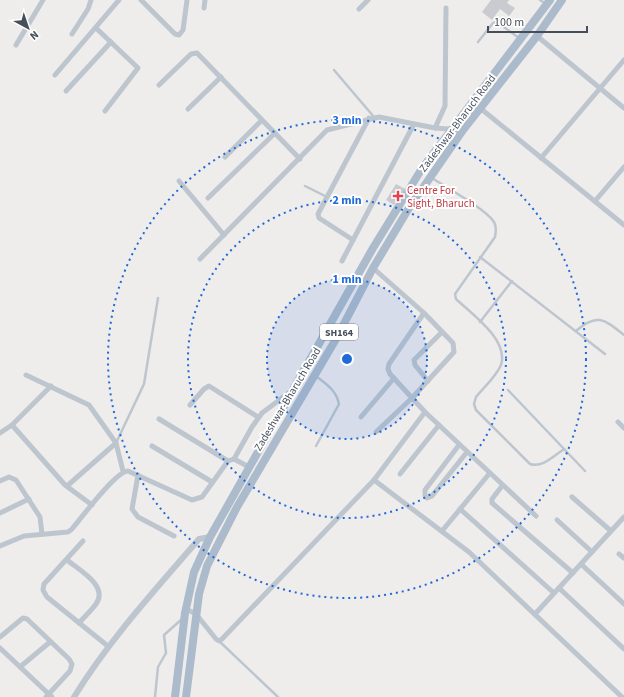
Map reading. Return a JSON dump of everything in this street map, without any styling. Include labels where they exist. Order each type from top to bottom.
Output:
[{"type":"main road","name":"Zadeshwar-Bharuch Road","points":[[186,697],[199,594],[207,566],[230,520],[336,338],[373,268],[430,177],[463,130],[562,0]]},
{"type":"main road","name":"Zadeshwar-Bharuch Road","points":[[175,697],[185,613],[194,572],[210,536],[292,390],[327,333],[392,216],[421,170],[450,129],[521,40],[545,2]]},
{"type":"street","points":[[16,45],[43,0]]},
{"type":"street","points":[[72,34],[92,0]]},
{"type":"street","points":[[55,75],[119,0]]},
{"type":"street","points":[[141,0],[175,34],[179,35],[183,30],[187,0]]},
{"type":"street","points":[[204,8],[205,0]]},
{"type":"street","points":[[359,9],[368,0]]},
{"type":"street","points":[[435,128],[445,106],[446,8]]},
{"type":"street","points":[[96,28],[138,68],[105,111]]},
{"type":"street","points":[[536,36],[624,108]]},
{"type":"street","points":[[66,92],[111,42]]},
{"type":"street","points":[[159,85],[194,53],[197,53],[300,159]]},
{"type":"street","points":[[541,158],[624,60]]},
{"type":"street","points":[[188,109],[221,77]]},
{"type":"street","points":[[480,108],[623,222]]},
{"type":"street","points":[[200,259],[327,130],[371,118],[435,128],[463,130]]},
{"type":"street","points":[[353,240],[318,216],[371,118]]},
{"type":"street","points":[[225,157],[262,120]]},
{"type":"street","points":[[342,261],[414,124]]},
{"type":"street","points":[[208,198],[275,133]]},
{"type":"street","points":[[595,201],[624,167]]},
{"type":"street","points":[[179,181],[224,235]]},
{"type":"street","points":[[373,268],[424,313],[453,343],[454,352],[428,382],[376,432]]},
{"type":"street","points":[[424,313],[389,364],[388,369],[394,378],[425,412],[489,474],[536,516]]},
{"type":"street","points":[[428,382],[415,365],[414,360],[442,332]]},
{"type":"street","points":[[26,374],[89,405],[116,444],[123,471]]},
{"type":"street","points":[[361,417],[394,378]]},
{"type":"street","points":[[0,433],[12,425],[51,386]]},
{"type":"street","points":[[190,404],[204,389],[209,386],[258,417]]},
{"type":"street","points":[[123,471],[128,471],[138,475],[192,500],[202,497],[228,461],[234,459],[258,417],[272,404],[292,390]]},
{"type":"street","points":[[185,613],[196,614],[219,641],[228,634],[374,480],[425,412]]},
{"type":"street","points":[[159,419],[228,461]]},
{"type":"street","points":[[618,422],[624,428]]},
{"type":"street","points":[[12,425],[68,486],[92,505]]},
{"type":"street","points":[[400,474],[439,425]]},
{"type":"street","points":[[68,486],[116,444]]},
{"type":"street","points":[[459,445],[425,490],[424,496],[427,498],[432,496],[467,452]]},
{"type":"street","points":[[152,446],[212,482]]},
{"type":"street","points":[[234,459],[249,467]]},
{"type":"street","points":[[0,546],[24,536],[68,532],[123,471]]},
{"type":"street","points":[[442,531],[489,474]]},
{"type":"street","points":[[138,475],[132,509],[134,514],[174,536]]},
{"type":"street","points":[[0,481],[9,477],[14,478],[40,517],[42,534]]},
{"type":"street","points":[[374,480],[469,552],[622,697]]},
{"type":"street","points":[[502,486],[492,499],[492,503],[573,572]]},
{"type":"street","points":[[572,497],[611,531]]},
{"type":"street","points":[[0,513],[29,499]]},
{"type":"street","points":[[460,509],[554,593]]},
{"type":"street","points":[[535,614],[624,517]]},
{"type":"street","points":[[557,520],[592,552]]},
{"type":"street","points":[[74,697],[109,648],[198,539],[210,536]]},
{"type":"street","points":[[83,541],[44,584],[43,590],[47,597],[109,648]]},
{"type":"street","points":[[619,554],[624,558]]},
{"type":"street","points":[[67,560],[95,583],[99,590],[99,597],[96,604],[79,623]]},
{"type":"street","points":[[581,564],[624,604]]},
{"type":"street","points":[[559,588],[624,649]]},
{"type":"street","points":[[0,637],[23,618],[27,619],[70,659],[72,664],[70,670],[49,696],[0,648]]},
{"type":"street","points":[[20,667],[50,642]]},
{"type":"lane","points":[[478,42],[493,23],[497,22],[521,40]]},
{"type":"lane","points":[[334,70],[371,118]]},
{"type":"lane","points":[[430,177],[495,222],[496,230],[494,237],[455,294],[456,299],[492,333],[502,353],[501,365],[476,397],[474,404],[476,410],[530,464],[536,466],[564,449]]},
{"type":"lane","points":[[305,186],[327,197]]},
{"type":"lane","points":[[480,257],[605,354]]},
{"type":"lane","points":[[480,322],[512,281]]},
{"type":"lane","points":[[116,444],[144,384],[158,298]]},
{"type":"lane","points":[[576,331],[590,322],[598,320],[606,321],[624,335]]},
{"type":"lane","points":[[314,375],[332,388],[337,396],[339,404],[316,446]]},
{"type":"lane","points":[[508,390],[585,471]]},
{"type":"lane","points":[[155,697],[158,667],[166,653],[164,635],[185,613]]},
{"type":"lane","points":[[219,641],[278,697]]},
{"type":"building","points":[[491,0],[509,0],[507,3],[515,8],[509,16],[500,9],[492,20],[482,12]]},
{"type":"building","points":[[396,184],[405,189],[394,205],[386,200]]},
{"type":"place","name":"Centre For Sight, Bharuch","points":[[398,196]]}]
